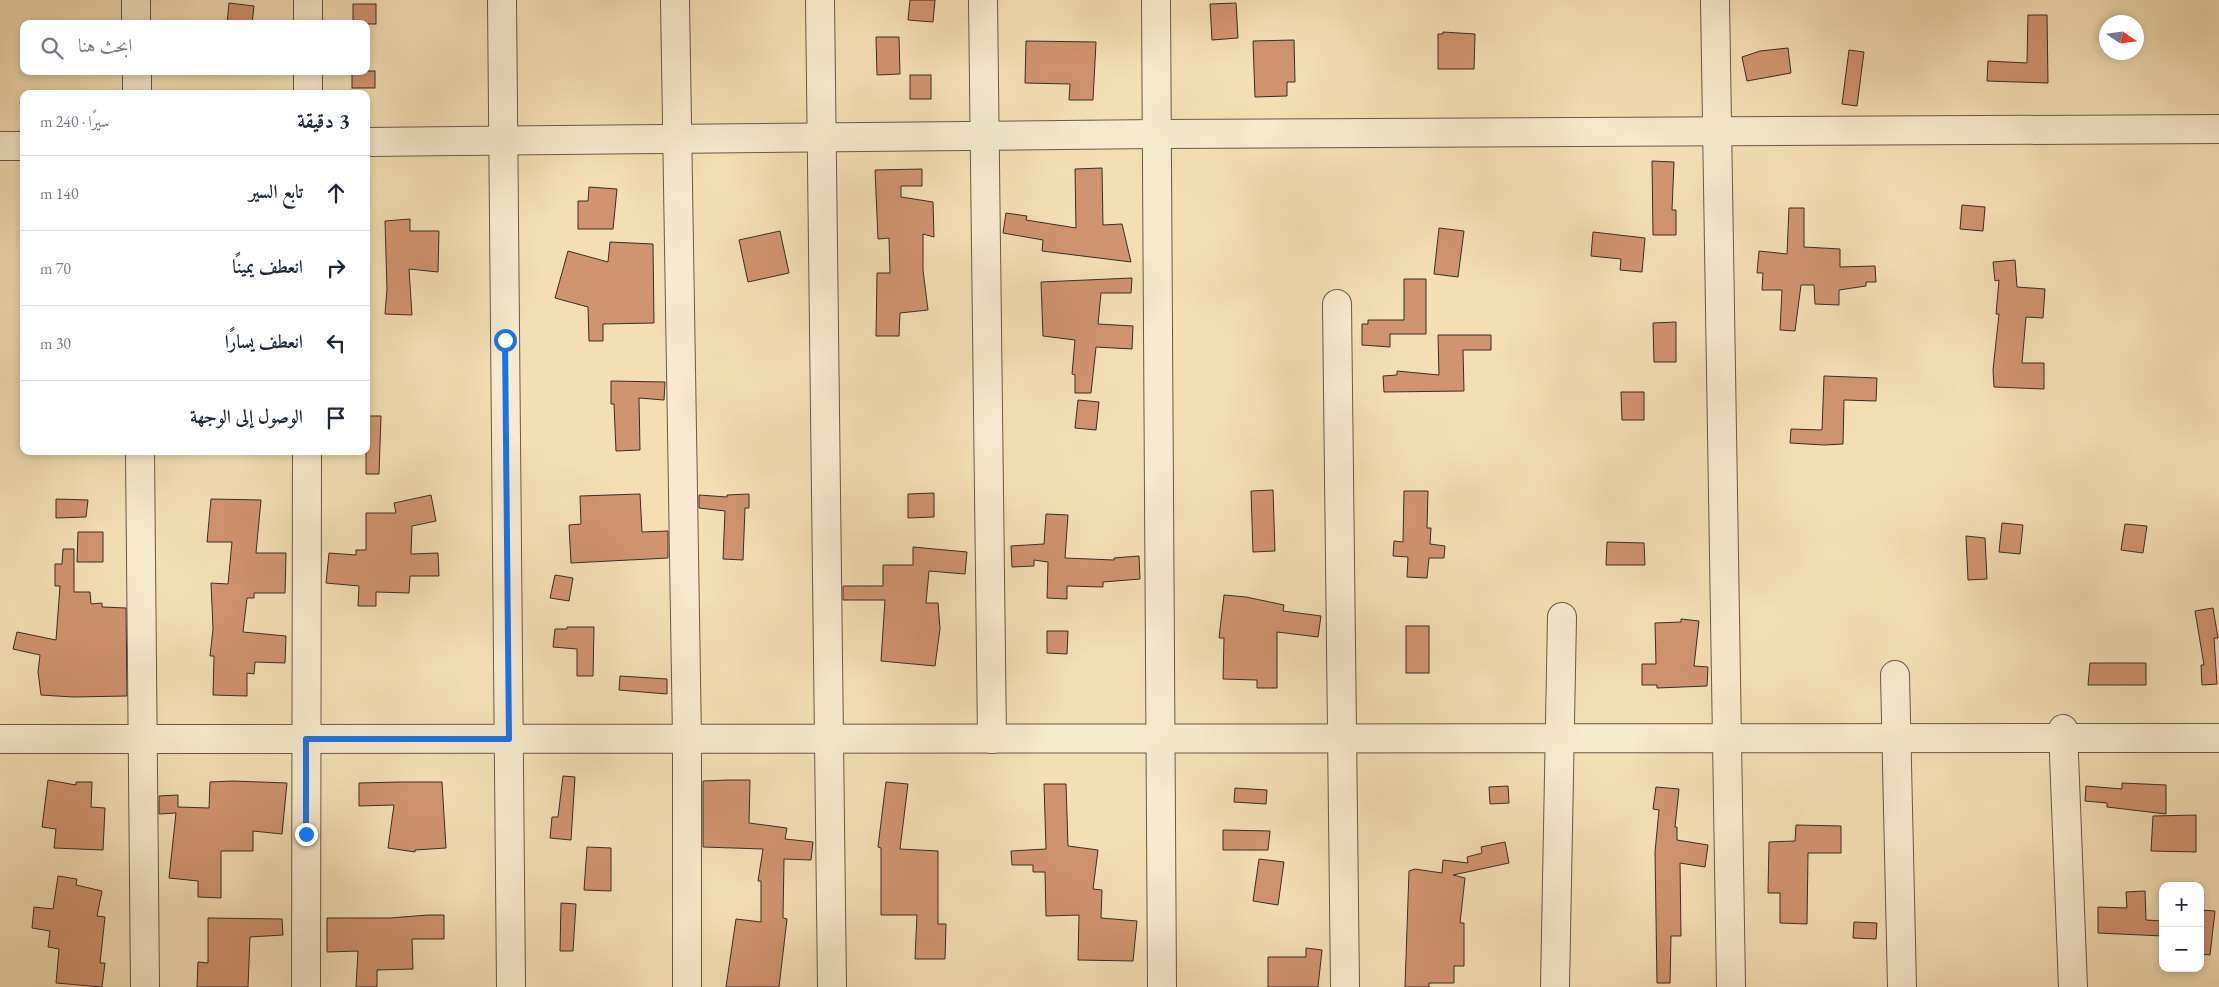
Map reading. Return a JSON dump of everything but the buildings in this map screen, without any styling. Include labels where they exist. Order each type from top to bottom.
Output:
[{"type":"street","points":[[136,0],[136,20]]},
{"type":"street","points":[[308,0],[308,20]]},
{"type":"street","points":[[502,0],[511,987]]},
{"type":"street","points":[[675,0],[687,739],[687,987]]},
{"type":"street","points":[[820,0],[832,987]]},
{"type":"street","points":[[983,0],[992,738]]},
{"type":"street","points":[[1156,0],[1162,987]]},
{"type":"street","points":[[1715,0],[1730,987]]},
{"type":"street","points":[[137,75],[137,90]]},
{"type":"street","points":[[308,75],[308,90]]},
{"type":"street","points":[[370,142],[985,135],[2219,129]]},
{"type":"street","points":[[0,146],[20,146]]},
{"type":"street","points":[[1337,304],[1345,987]]},
{"type":"street","points":[[140,455],[145,987]]},
{"type":"street","points":[[306,987],[307,455]]},
{"type":"street","points":[[1555,987],[1562,617]]},
{"type":"street","points":[[1895,675],[1902,987]]},
{"type":"street","points":[[0,739],[1896,738],[2063,733],[2219,738]]},
{"type":"street","points":[[2063,733],[2073,987]]},
{"type":"route","points":[[306,834],[306,739],[509,739],[505,340]]}]
